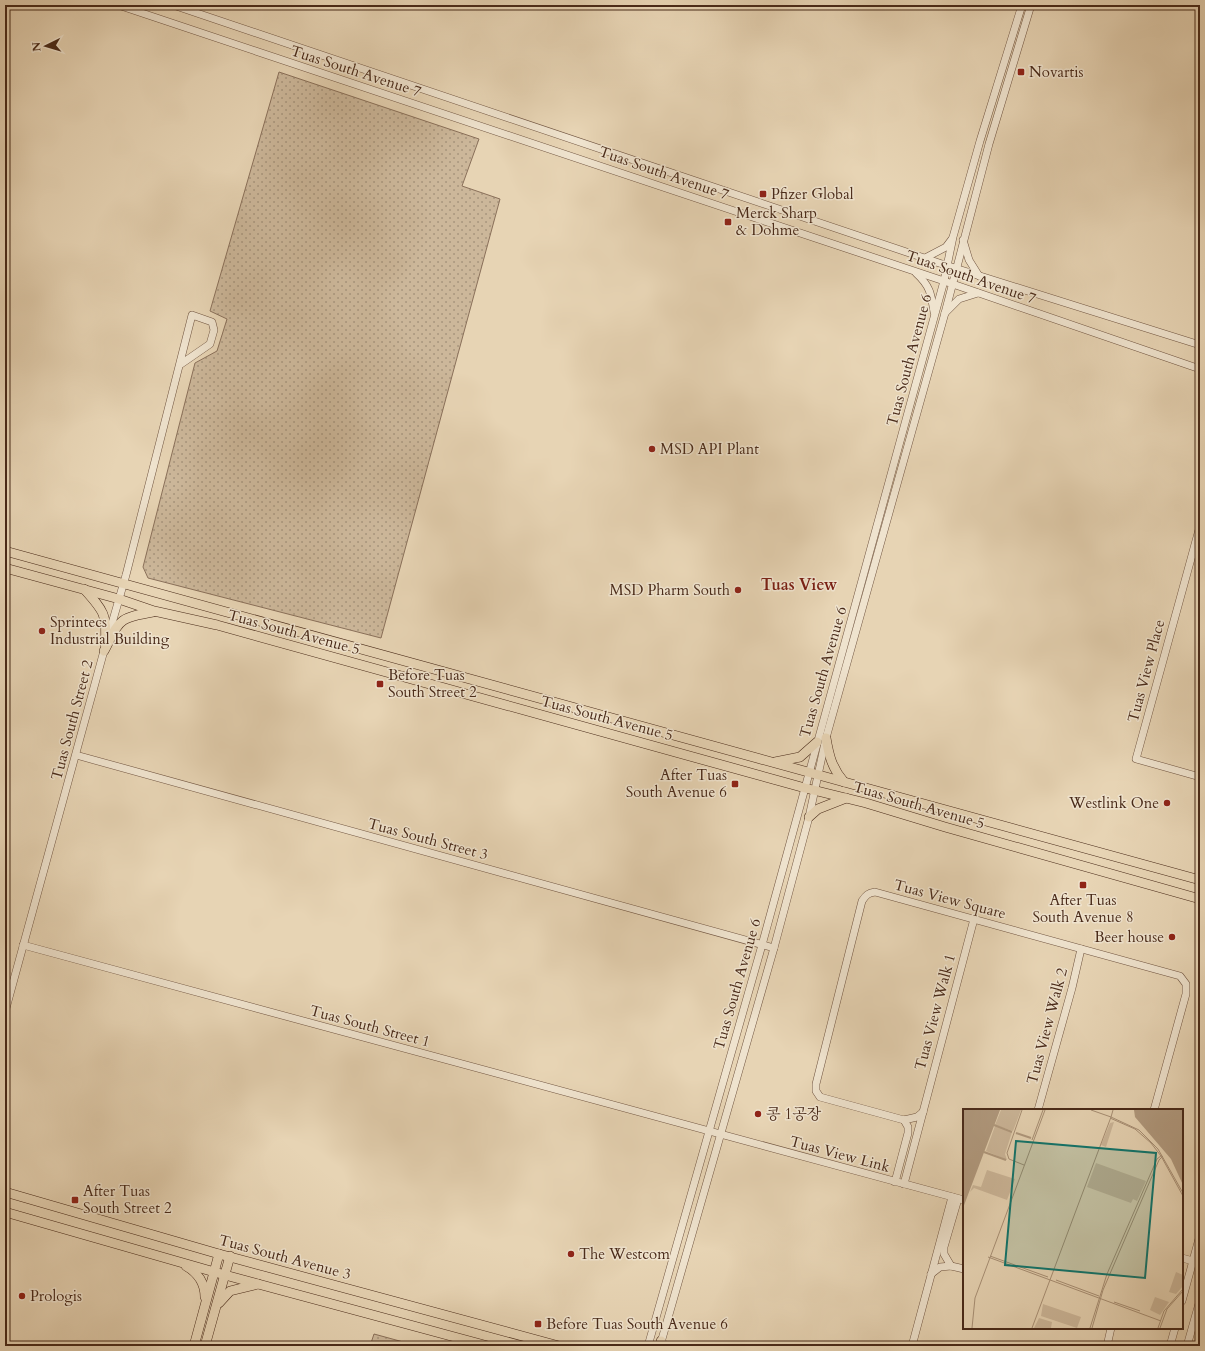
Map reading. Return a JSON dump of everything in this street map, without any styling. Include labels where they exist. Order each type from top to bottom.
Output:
[{"type":"main road","name":"Tuas South Avenue 5","points":[[5,551],[1200,880]]},
{"type":"main road","name":"Tuas South Avenue 5","points":[[5,568],[119,599],[154,611],[232,629],[846,798],[1200,899]]},
{"type":"main road","points":[[84,589],[101,608],[107,626],[104,651]]},
{"type":"main road","points":[[104,651],[116,628],[123,619],[128,616],[154,611]]},
{"type":"main road","points":[[826,738],[830,760],[837,774],[844,782]]},
{"type":"main road","points":[[772,763],[800,757],[817,742]]},
{"type":"main road","points":[[809,817],[818,809],[846,798]]},
{"type":"main road","name":"Tuas South Avenue 3","points":[[5,1192],[219,1254],[559,1346]]},
{"type":"main road","points":[[5,1212],[178,1262],[488,1346]]},
{"type":"main road","points":[[194,1346],[219,1254]]},
{"type":"main road","points":[[205,1346],[230,1256]]},
{"type":"main road","points":[[178,1262],[190,1268],[201,1278],[205,1290],[204,1309]]},
{"type":"main road","points":[[216,1305],[230,1291],[261,1284]]},
{"type":"street","name":"Tuas South Avenue 7","points":[[118,5],[953,284],[1200,369]]},
{"type":"street","name":"Tuas South Avenue 7","points":[[173,5],[979,276],[1200,345]]},
{"type":"street","name":"Tuas South Avenue 6","points":[[661,1344],[774,948],[809,817],[808,772],[944,281],[953,238],[980,141],[1022,5]]},
{"type":"street","name":"Tuas South Avenue 6","points":[[648,1346],[762,945],[809,789],[818,775],[826,738],[953,284],[963,240],[1031,5]]},
{"type":"street","points":[[925,258],[946,247],[953,238]]},
{"type":"street","points":[[963,240],[969,260],[979,276]]},
{"type":"street","points":[[914,271],[927,283],[930,289],[935,314]]},
{"type":"street","points":[[945,313],[959,299],[978,293]]},
{"type":"street","name":"Tuas South Street 2","points":[[5,1012],[104,651],[124,585],[181,364],[181,352],[192,315],[212,322],[214,330],[210,344],[181,364]]},
{"type":"street","name":"Tuas View Place","points":[[1200,526],[1136,759],[1200,777]]},
{"type":"street","name":"Tuas South Street 3","points":[[76,755],[774,948]]},
{"type":"street","name":"Tuas View Square","points":[[904,1120],[820,1097],[816,1091],[816,1084],[862,901],[866,894],[875,892],[974,918],[1180,976],[1186,984],[1186,994],[1154,1109]]},
{"type":"street","name":"Tuas View Walk 1","points":[[904,1184],[974,918]]},
{"type":"street","name":"Tuas South Street 1","points":[[23,945],[709,1132]]},
{"type":"street","name":"Tuas View Walk 2","points":[[1038,1109],[1072,988],[1081,948]]},
{"type":"street","points":[[895,1182],[908,1133],[908,1127],[904,1120],[917,1117],[923,1112]]},
{"type":"street","name":"Tuas View Link","points":[[709,1132],[958,1199]]},
{"type":"street","points":[[951,1266],[944,1254],[944,1247],[958,1199]]},
{"type":"street","points":[[912,1346],[931,1274],[958,1199]]},
{"type":"street","points":[[1183,1297],[1200,1235]]},
{"type":"street","points":[[1183,1258],[1193,1261]]},
{"type":"street","points":[[931,1274],[940,1267],[951,1266],[963,1269]]},
{"type":"street","points":[[1187,1346],[1200,1300]]},
{"type":"street","points":[[1107,1346],[1111,1329]]},
{"type":"street","points":[[1170,1346],[1175,1329]]},
{"type":"shaded area","points":[[279,72],[479,139],[462,186],[500,199],[381,638],[148,578],[143,567],[195,363],[217,351],[227,319],[210,311]]},
{"type":"shaded area","points":[[374,1334],[418,1346],[370,1346]]},
{"type":"place","name":"Novartis","points":[[1021,72]]},
{"type":"place","name":"Pfizer Global","points":[[763,194]]},
{"type":"place","name":"Merck Sharp & Dohme","points":[[728,222]]},
{"type":"place","name":"MSD API Plant","points":[[652,449]]},
{"type":"place","name":"MSD Pharm South","points":[[738,590]]},
{"type":"place","name":"Sprintecs Industrial Building","points":[[42,631]]},
{"type":"place","name":"Before Tuas South Street 2","points":[[380,684]]},
{"type":"place","name":"After Tuas South Avenue 6","points":[[735,784]]},
{"type":"place","name":"Westlink One","points":[[1167,803]]},
{"type":"place","name":"After Tuas South Avenue 8","points":[[1083,885]]},
{"type":"place","name":"Beer house","points":[[1172,937]]},
{"type":"place","name":"콩 1공장","points":[[758,1114]]},
{"type":"place","name":"After Tuas South Street 2","points":[[75,1200]]},
{"type":"place","name":"The Westcom","points":[[571,1254]]},
{"type":"place","name":"Prologis","points":[[22,1296]]},
{"type":"place","name":"Before Tuas South Avenue 6","points":[[538,1324]]},
{"type":"district","name":"Tuas View","points":[[799,585]]}]
